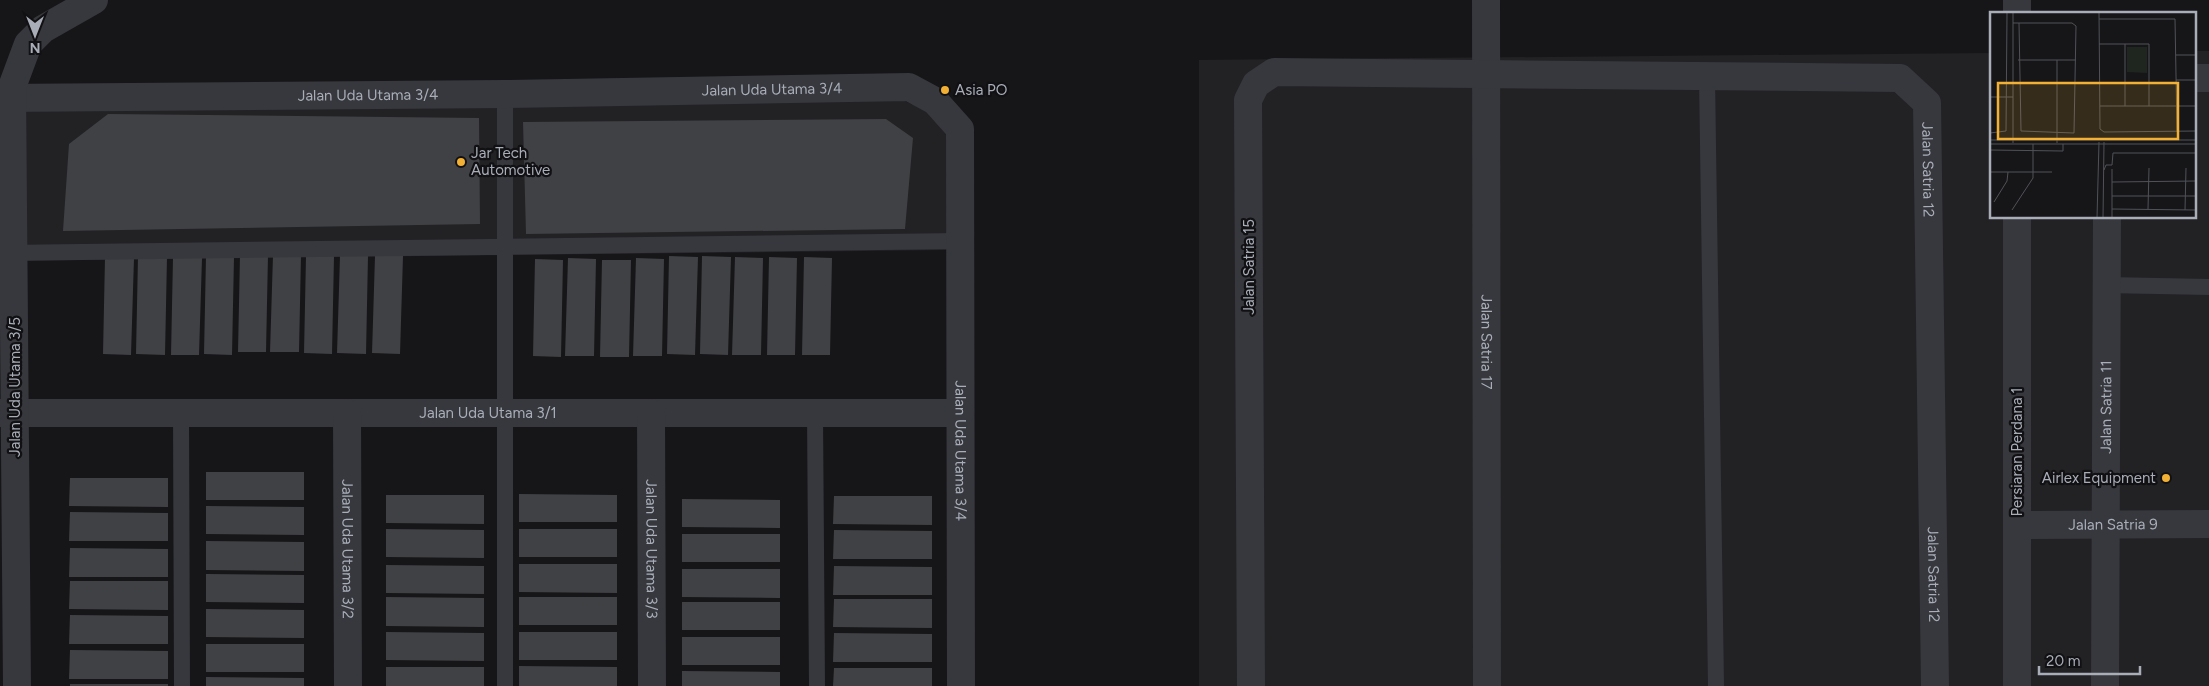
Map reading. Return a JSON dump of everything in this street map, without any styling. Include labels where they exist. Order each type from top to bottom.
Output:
[{"type":"street","points":[[6,88],[28,44],[43,29],[94,0]]},
{"type":"street","name":"Jalan Satria 17","points":[[1486,0],[1487,686]]},
{"type":"street","name":"Jalan Satria 15","points":[[1251,686],[1248,100],[1256,84],[1274,72],[1486,74]]},
{"type":"street","name":"Jalan Satria 12","points":[[1486,74],[1900,78],[1928,103],[1935,686]]},
{"type":"street","points":[[2196,78],[2209,78]]},
{"type":"street","name":"Jalan Uda Utama 3/4","points":[[6,88],[505,94],[909,87],[935,101],[960,129],[961,686]]},
{"type":"street","name":"Jalan Uda Utama 3/5","points":[[6,88],[8,581],[17,686]]},
{"type":"street","name":"Persiaran Perdana 1","points":[[2017,219],[2017,686]]},
{"type":"street","name":"Jalan Satria 11","points":[[2105,686],[2107,219]]},
{"type":"street","name":"Jalan Uda Utama 3/1","points":[[7,413],[960,413]]},
{"type":"street","name":"Jalan Uda Utama 3/2","points":[[348,413],[348,686]]},
{"type":"street","name":"Jalan Uda Utama 3/3","points":[[652,413],[652,686]]},
{"type":"street","name":"Jalan Satria 9","points":[[2017,525],[2209,524]]},
{"type":"lane","points":[[1707,77],[1716,686]]},
{"type":"lane","points":[[505,94],[506,686]]},
{"type":"lane","points":[[7,254],[960,241]]},
{"type":"lane","points":[[2106,285],[2209,287]]},
{"type":"lane","points":[[181,413],[182,686]]},
{"type":"lane","points":[[815,413],[817,686]]},
{"type":"shaded area","points":[[2196,51],[2209,51],[2209,686],[1199,686],[1199,60],[1990,53],[1990,219],[2196,219]]},
{"type":"shaded area","points":[[902,100],[926,110],[946,134],[950,250],[0,261],[0,111]]},
{"type":"building","points":[[108,114],[479,118],[480,224],[63,231],[69,144]]},
{"type":"building","points":[[886,119],[913,138],[905,229],[526,234],[523,122]]},
{"type":"building","points":[[240,255],[268,255],[266,352],[238,352]]},
{"type":"building","points":[[273,255],[301,255],[299,352],[270,352]]},
{"type":"building","points":[[138,256],[167,257],[165,355],[136,354]]},
{"type":"building","points":[[206,256],[234,257],[232,355],[204,354]]},
{"type":"building","points":[[306,256],[334,256],[332,354],[304,353]]},
{"type":"building","points":[[340,256],[368,256],[366,354],[337,353]]},
{"type":"building","points":[[375,256],[403,256],[400,354],[372,353]]},
{"type":"building","points":[[669,256],[698,257],[695,355],[667,354]]},
{"type":"building","points":[[702,256],[731,257],[728,355],[700,354]]},
{"type":"building","points":[[105,257],[134,258],[131,355],[103,354]]},
{"type":"building","points":[[173,257],[202,258],[199,355],[171,355]]},
{"type":"building","points":[[735,257],[763,258],[761,355],[732,355]]},
{"type":"building","points":[[769,257],[797,258],[795,355],[767,355]]},
{"type":"building","points":[[804,257],[832,258],[830,355],[802,355]]},
{"type":"building","points":[[568,258],[596,259],[594,356],[565,356]]},
{"type":"building","points":[[636,258],[664,259],[662,356],[633,356]]},
{"type":"building","points":[[535,259],[563,260],[561,357],[533,356]]},
{"type":"building","points":[[602,260],[631,260],[629,357],[600,357]]},
{"type":"building","points":[[206,472],[304,472],[304,500],[206,500]]},
{"type":"building","points":[[70,478],[168,478],[168,507],[69,506]]},
{"type":"building","points":[[519,494],[617,495],[617,522],[519,522]]},
{"type":"building","points":[[386,495],[484,495],[484,524],[386,523]]},
{"type":"building","points":[[834,496],[932,496],[932,525],[833,524]]},
{"type":"building","points":[[682,499],[780,500],[780,528],[682,527]]},
{"type":"building","points":[[206,506],[304,507],[304,535],[206,534]]},
{"type":"building","points":[[70,512],[168,513],[168,541],[69,541]]},
{"type":"building","points":[[386,529],[484,530],[484,558],[386,557]]},
{"type":"building","points":[[519,529],[617,529],[617,557],[519,557]]},
{"type":"building","points":[[834,530],[932,531],[932,559],[833,559]]},
{"type":"building","points":[[682,534],[780,534],[780,562],[682,562]]},
{"type":"building","points":[[206,541],[304,542],[304,571],[206,570]]},
{"type":"building","points":[[70,548],[168,549],[168,577],[69,577]]},
{"type":"building","points":[[519,564],[617,564],[617,593],[519,592]]},
{"type":"building","points":[[386,565],[484,566],[484,594],[386,593]]},
{"type":"building","points":[[834,566],[932,567],[932,595],[833,595]]},
{"type":"building","points":[[682,569],[780,569],[780,598],[682,597]]},
{"type":"building","points":[[206,574],[304,575],[304,603],[206,602]]},
{"type":"building","points":[[70,581],[168,581],[168,610],[69,609]]},
{"type":"building","points":[[386,597],[484,598],[484,627],[386,626]]},
{"type":"building","points":[[519,597],[617,597],[617,625],[519,625]]},
{"type":"building","points":[[834,599],[932,599],[932,628],[833,627]]},
{"type":"building","points":[[682,602],[780,602],[780,630],[682,630]]},
{"type":"building","points":[[206,609],[304,610],[304,638],[206,637]]},
{"type":"building","points":[[70,615],[168,616],[168,644],[69,644]]},
{"type":"building","points":[[386,632],[484,633],[484,661],[386,660]]},
{"type":"building","points":[[519,632],[617,632],[617,660],[519,660]]},
{"type":"building","points":[[834,633],[932,634],[932,662],[833,662]]},
{"type":"building","points":[[682,637],[780,637],[780,665],[682,665]]},
{"type":"building","points":[[206,644],[304,644],[304,672],[206,672]]},
{"type":"building","points":[[70,650],[168,651],[168,679],[69,679]]},
{"type":"building","points":[[519,666],[617,667],[617,686],[519,686]]},
{"type":"building","points":[[386,667],[484,667],[484,686],[386,686]]},
{"type":"building","points":[[834,668],[932,668],[932,686],[833,686]]},
{"type":"building","points":[[682,671],[780,672],[780,686],[682,686]]},
{"type":"building","points":[[206,677],[304,678],[304,686],[206,686]]},
{"type":"building","points":[[70,684],[168,684],[168,686],[70,686]]},
{"type":"place","name":"Asia PO","points":[[945,90]]},
{"type":"place","name":"Jar Tech Automotive","points":[[461,162]]},
{"type":"place","name":"Airlex Equipment","points":[[2166,478]]}]
